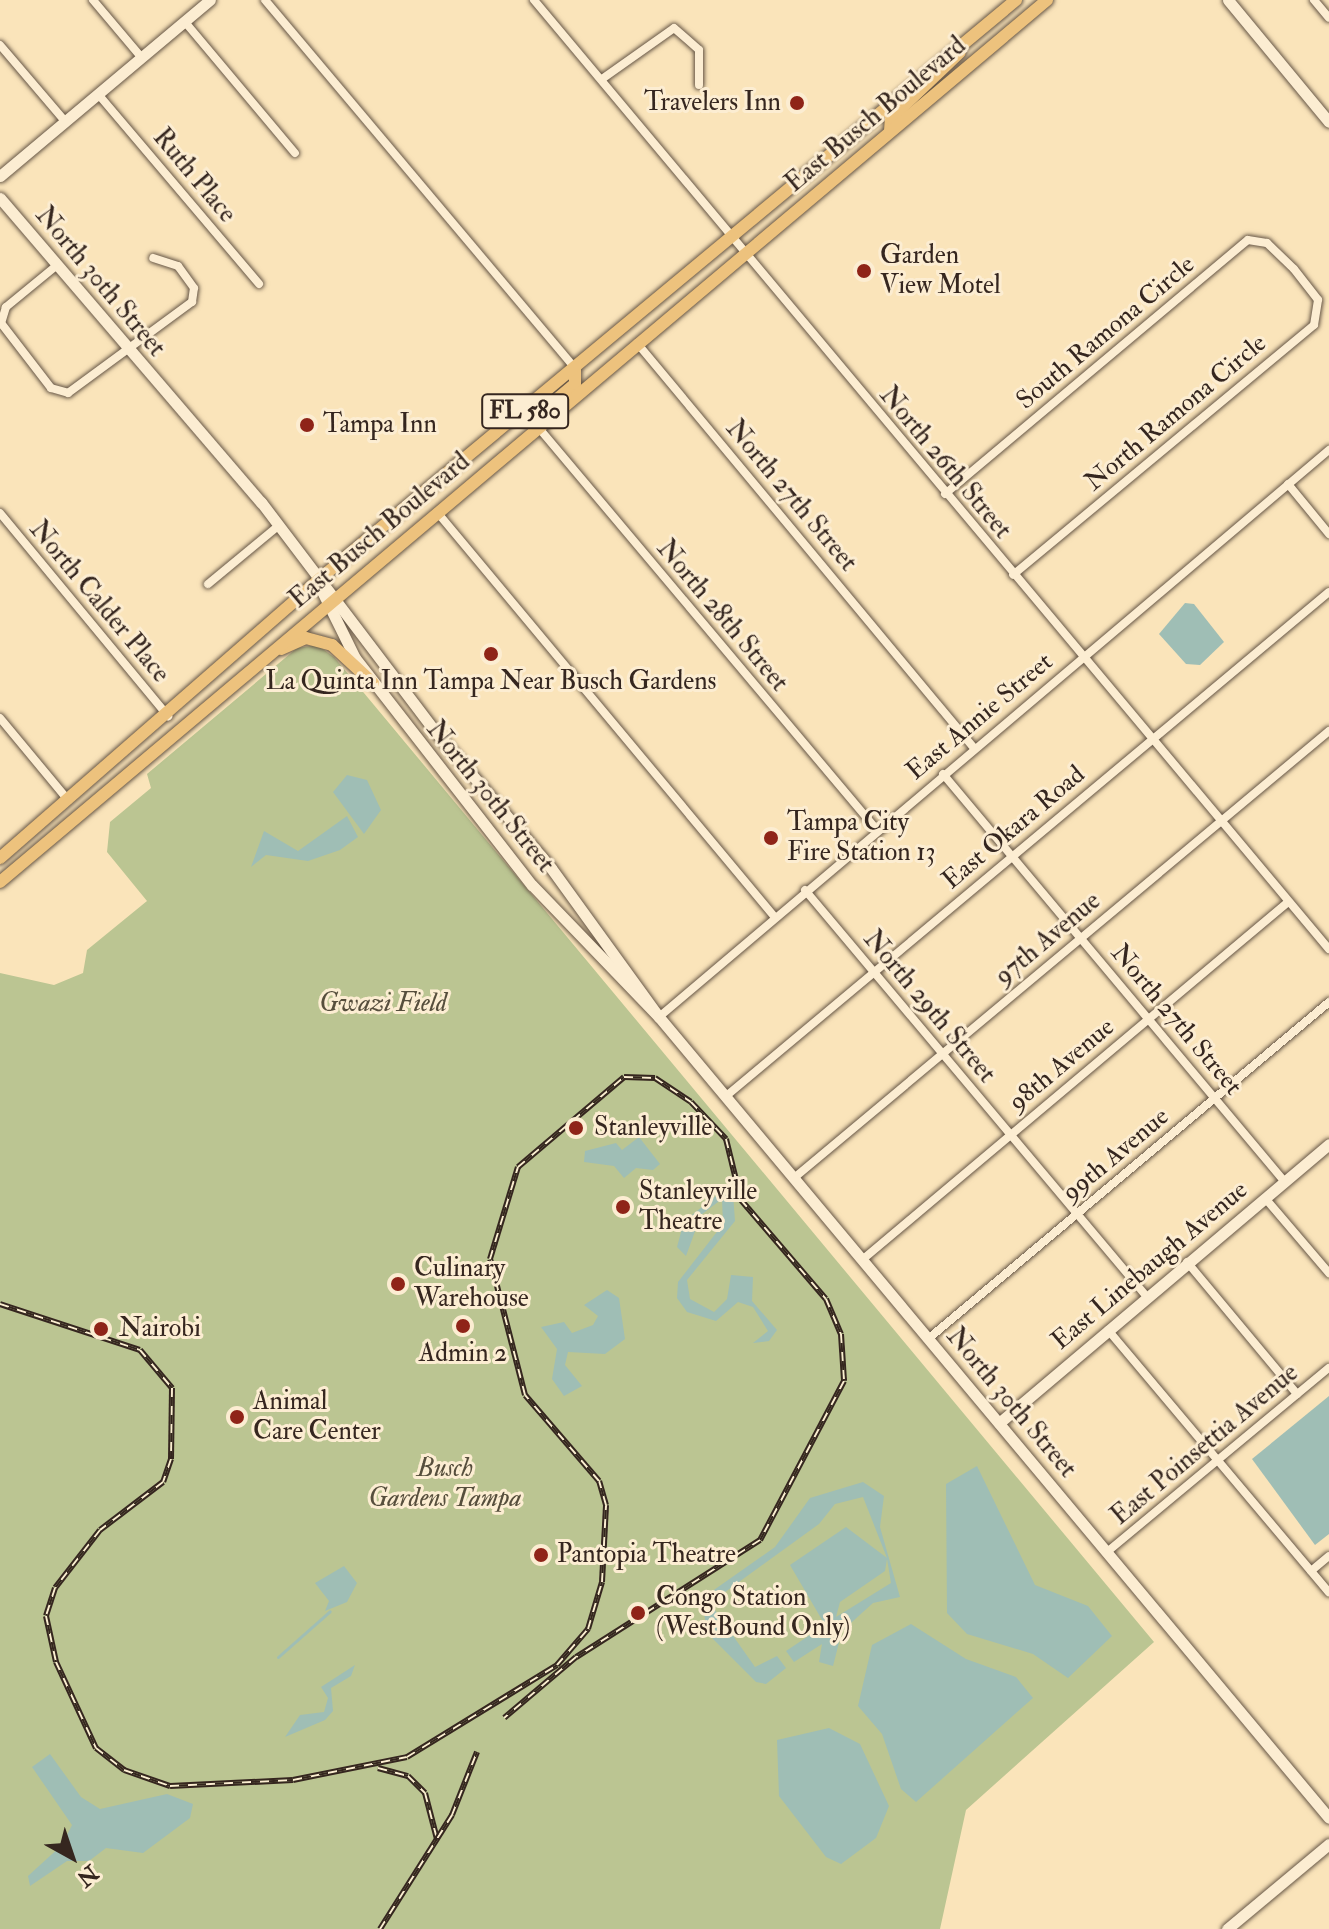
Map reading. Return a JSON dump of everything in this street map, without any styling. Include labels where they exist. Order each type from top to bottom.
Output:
[{"type":"main road","points":[[0,176],[210,0]]},
{"type":"main road","name":"East Busch Boulevard","points":[[0,858],[168,716],[317,581],[1016,0]]},
{"type":"main road","name":"East Busch Boulevard","points":[[0,882],[1047,0]]},
{"type":"main road","points":[[1228,0],[1329,122]]},
{"type":"main road","points":[[890,131],[891,118],[951,68],[965,43]]},
{"type":"main road","name":"North 30th Street","points":[[0,198],[277,527],[330,602],[373,683],[532,885],[659,1017]]},
{"type":"main road","points":[[538,427],[537,417],[575,384],[575,368]]},
{"type":"main road","name":"North 30th Street","points":[[330,602],[579,904],[659,1017],[1329,1818]]},
{"type":"main road","points":[[271,653],[315,639],[373,683]]},
{"type":"main road","points":[[106,792],[167,732],[168,716]]},
{"type":"main road","name":"East Linebaugh Avenue","points":[[999,1423],[1329,1144]]},
{"type":"main road","points":[[1227,1929],[1329,1844]]},
{"type":"street","points":[[93,0],[142,58]]},
{"type":"street","points":[[265,0],[575,368]]},
{"type":"street","name":"North 26th Street","points":[[534,0],[1220,823],[1329,949]]},
{"type":"street","points":[[1314,0],[1329,18]]},
{"type":"street","points":[[185,22],[295,153]]},
{"type":"street","points":[[602,79],[674,28],[699,50],[699,85]]},
{"type":"street","points":[[0,45],[65,121]]},
{"type":"street","name":"Ruth Place","points":[[98,94],[259,284]]},
{"type":"street","name":"South Ramona Circle","points":[[945,494],[1248,240],[1267,243],[1294,269]]},
{"type":"street","points":[[56,266],[2,314],[2,330],[51,388],[68,393],[192,302],[194,288],[178,266],[153,258]]},
{"type":"street","name":"North Ramona Circle","points":[[1013,575],[1314,325],[1318,300],[1294,269]]},
{"type":"street","name":"North 27th Street","points":[[637,343],[974,748]]},
{"type":"street","name":"North 28th Street","points":[[538,427],[877,830]]},
{"type":"street","name":"East Annie Street","points":[[659,1017],[773,915],[1329,450]]},
{"type":"street","points":[[1288,484],[1329,534]]},
{"type":"street","points":[[437,511],[773,915]]},
{"type":"street","name":"North Calder Place","points":[[0,513],[168,716]]},
{"type":"street","points":[[208,584],[277,527]]},
{"type":"street","name":"East Okara Road","points":[[725,1097],[1329,592]]},
{"type":"street","points":[[0,718],[68,800]]},
{"type":"street","name":"97th Avenue","points":[[794,1178],[1329,731]]},
{"type":"street","name":"North 27th Street","points":[[943,774],[1284,1181]]},
{"type":"street","name":"North 29th Street","points":[[805,890],[1147,1297]]},
{"type":"street","name":"98th Avenue","points":[[862,1260],[1288,902]]},
{"type":"street","name":"99th Avenue","points":[[928,1339],[1329,1002]]},
{"type":"street","points":[[1265,1198],[1329,1273]]},
{"type":"street","points":[[1187,1262],[1297,1394]]},
{"type":"street","points":[[1108,1330],[1329,1592]]},
{"type":"street","name":"East Poinsettia Avenue","points":[[1107,1552],[1329,1368]]},
{"type":"street","points":[[1311,1571],[1329,1556]]},
{"type":"green space","name":"Busch Gardens Tampa","points":[[317,645],[334,657],[1154,1642],[966,1810],[940,1929],[0,1929],[0,973],[54,985],[83,973],[87,950],[147,901],[107,852],[110,822],[151,788],[147,774],[297,648]]},
{"type":"water","points":[[1185,603],[1194,604],[1224,642],[1200,665],[1186,664],[1159,634]]},
{"type":"water","points":[[347,775],[367,780],[381,810],[364,834],[333,792]]},
{"type":"water","points":[[347,816],[358,837],[340,850],[308,861],[266,855],[251,867],[264,831],[298,851]]},
{"type":"water","points":[[639,1137],[660,1164],[653,1170],[636,1168],[624,1178],[614,1166],[584,1162],[585,1151],[616,1143],[622,1150]]},
{"type":"water","points":[[725,1189],[733,1194],[735,1221],[687,1280],[690,1299],[714,1312],[727,1299],[731,1275],[753,1277],[752,1301],[777,1330],[769,1341],[753,1343],[768,1331],[753,1307],[738,1302],[716,1321],[687,1312],[677,1298],[678,1282],[723,1224],[722,1199],[701,1215],[686,1256],[677,1247],[684,1221]]},
{"type":"water","points":[[607,1290],[619,1298],[625,1339],[605,1354],[568,1352],[565,1365],[582,1386],[564,1396],[552,1379],[557,1349],[541,1327],[564,1322],[572,1333],[593,1325],[598,1316],[584,1305]]},
{"type":"water","points":[[1329,1396],[1329,1534],[1315,1545],[1252,1459]]},
{"type":"water","points":[[977,1466],[1035,1585],[1088,1606],[1112,1636],[1068,1678],[1033,1654],[967,1634],[947,1613],[946,1484]]},
{"type":"water","points":[[863,1482],[884,1496],[880,1527],[900,1597],[873,1603],[842,1631],[833,1666],[819,1662],[822,1644],[794,1662],[786,1651],[825,1625],[790,1565],[846,1527],[887,1558],[863,1497],[835,1504],[819,1524],[710,1603],[755,1667],[777,1656],[786,1668],[766,1684],[756,1682],[708,1634],[701,1599],[775,1547],[810,1498]],"holes":[[[887,1559],[891,1583],[836,1617],[840,1602],[885,1571]]]},
{"type":"water","points":[[344,1566],[357,1583],[347,1602],[325,1611],[329,1601],[315,1583]]},
{"type":"water","points":[[911,1624],[966,1659],[1016,1677],[1033,1698],[916,1802],[901,1789],[882,1734],[858,1706],[872,1645]]},
{"type":"water","points":[[355,1665],[351,1676],[331,1688],[333,1711],[325,1720],[285,1737],[300,1715],[324,1712],[328,1698],[321,1687]]},
{"type":"water","points":[[829,1728],[860,1744],[889,1806],[876,1838],[841,1864],[826,1857],[779,1796],[777,1740]]},
{"type":"water","points":[[50,1754],[81,1797],[100,1809],[167,1794],[193,1804],[190,1818],[143,1853],[106,1848],[89,1861],[67,1861],[30,1886],[28,1876],[62,1845],[72,1825],[32,1767]]},
{"type":"waterway","points":[[278,1657],[330,1611]]},
{"type":"railway","points":[[0,1304],[140,1350],[172,1388],[171,1459],[163,1482],[100,1530],[55,1588],[46,1616],[56,1662],[96,1748],[124,1770],[170,1786],[293,1780],[407,1757],[557,1665],[588,1629],[602,1582],[606,1505],[599,1481],[525,1395],[490,1259],[518,1167],[624,1077],[655,1078],[691,1102],[726,1139],[741,1200],[826,1299],[841,1334],[844,1381],[760,1540],[576,1657],[504,1718]]},
{"type":"railway","points":[[380,1929],[452,1815],[477,1752]]},
{"type":"railway","points":[[378,1768],[408,1776],[425,1793],[437,1839]]},
{"type":"place","name":"Travelers Inn","points":[[797,103]]},
{"type":"place","name":"Garden View Motel","points":[[864,271]]},
{"type":"place","name":"Tampa Inn","points":[[307,425]]},
{"type":"place","name":"La Quinta Inn Tampa Near Busch Gardens","points":[[491,654]]},
{"type":"place","name":"Tampa City Fire Station 13","points":[[771,838]]},
{"type":"place","name":"Stanleyville","points":[[576,1128]]},
{"type":"place","name":"Stanleyville Theatre","points":[[623,1207]]},
{"type":"place","name":"Culinary Warehouse","points":[[398,1284]]},
{"type":"place","name":"Admin 2","points":[[463,1326]]},
{"type":"place","name":"Nairobi","points":[[101,1329]]},
{"type":"place","name":"Animal Care Center","points":[[237,1417]]},
{"type":"place","name":"Pantopia Theatre","points":[[541,1555]]},
{"type":"place","name":"Congo Station (WestBound Only)","points":[[638,1613]]},
{"type":"park label","name":"Gwazi Field","points":[[383,1004]]}]
